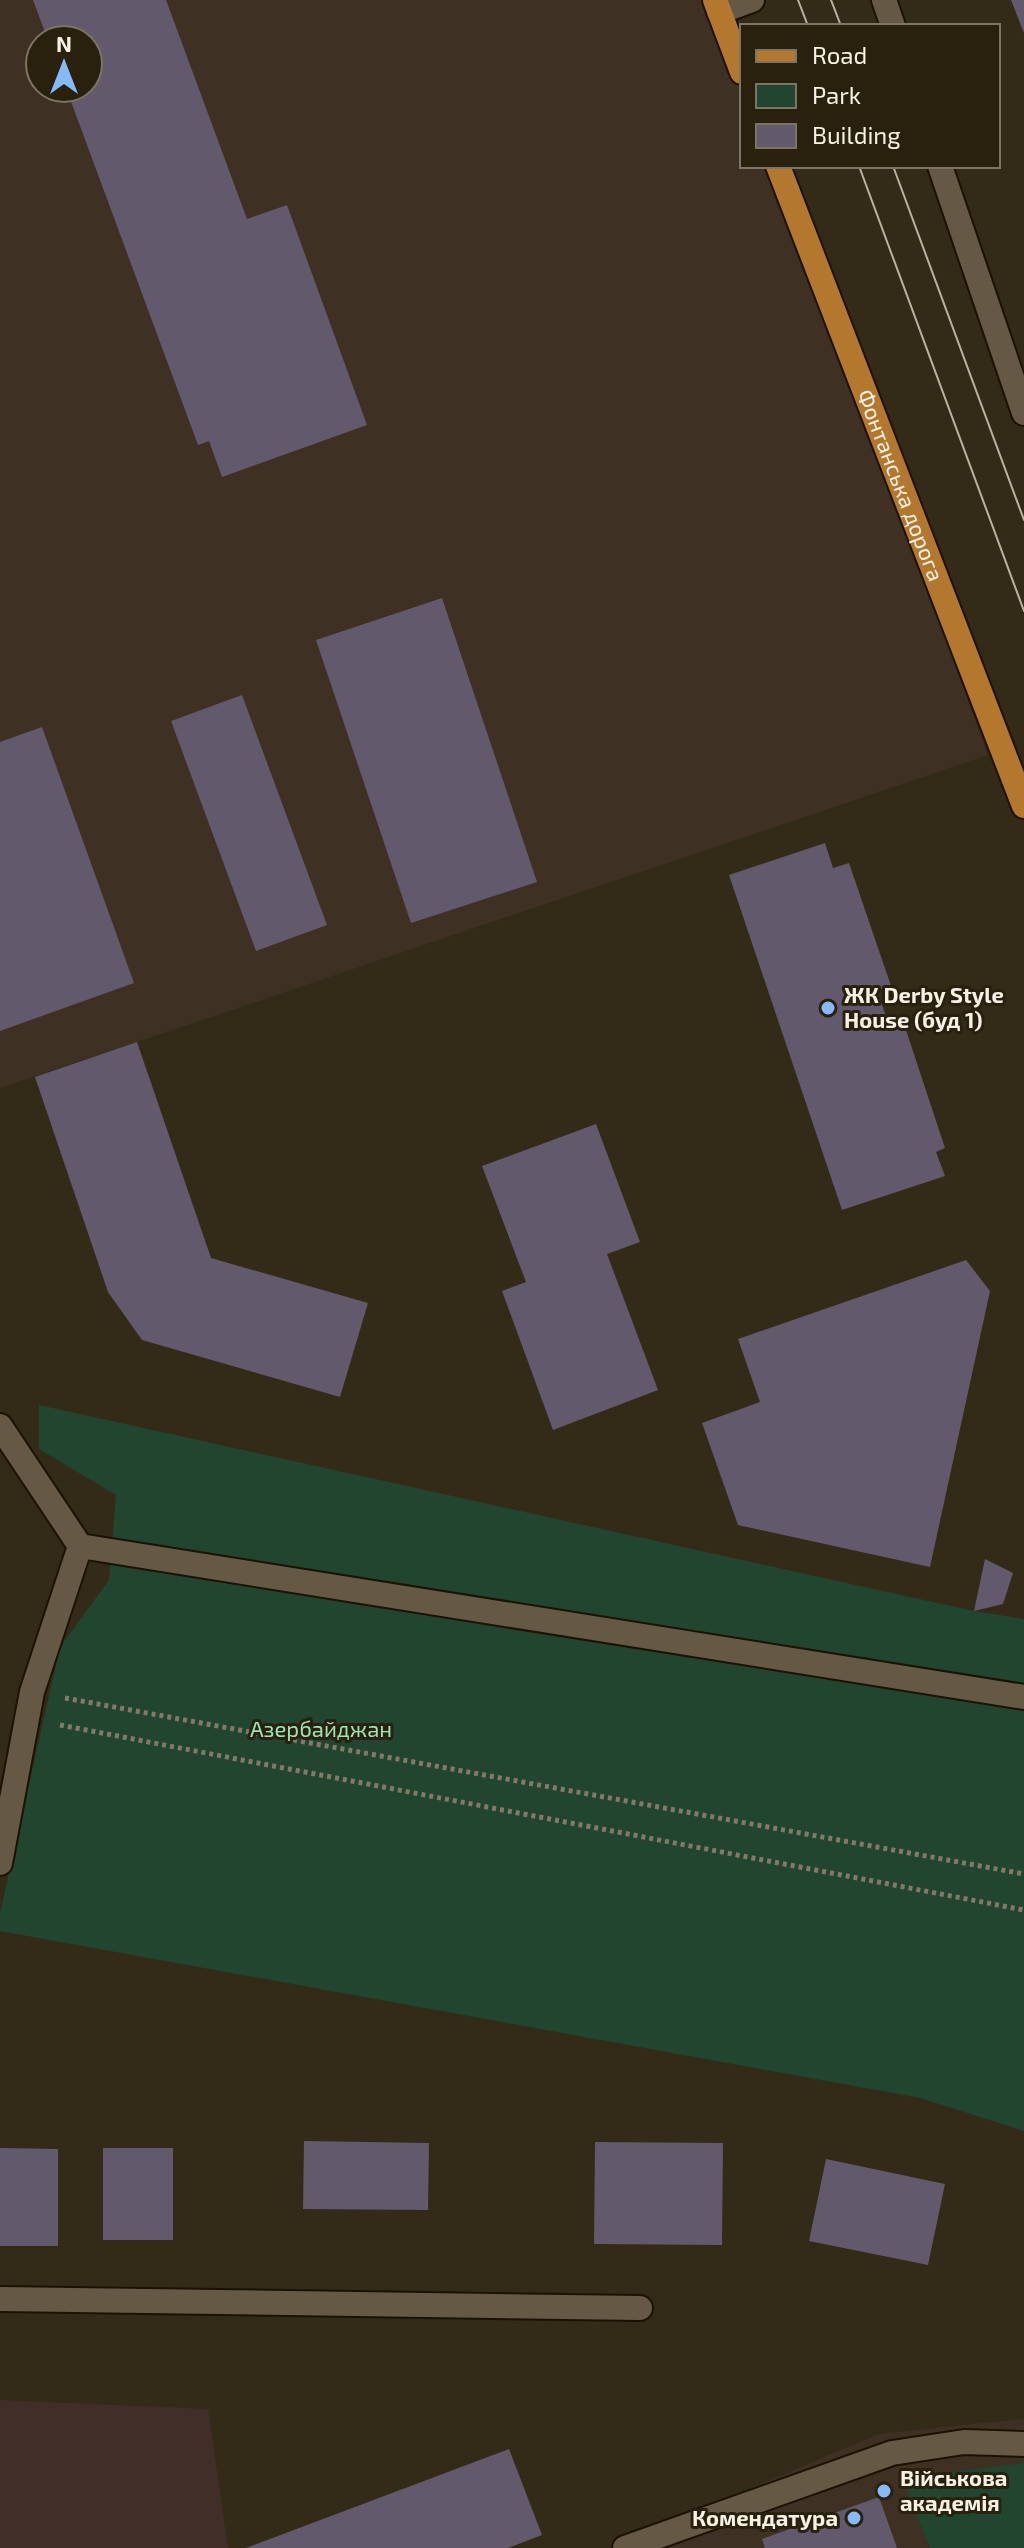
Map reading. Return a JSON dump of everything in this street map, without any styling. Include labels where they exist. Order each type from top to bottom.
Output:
[{"type":"main road","points":[[717,6],[740,67]]},
{"type":"main road","name":"Фонтанська дорога","points":[[779,168],[1024,806]]},
{"type":"lane","points":[[717,6],[752,0]]},
{"type":"lane","points":[[884,0],[892,24]]},
{"type":"lane","points":[[941,168],[1024,413]]},
{"type":"lane","points":[[0,1426],[80,1546],[1024,1697]]},
{"type":"lane","points":[[1,1856],[32,1692],[80,1546]]},
{"type":"lane","points":[[0,2299],[640,2308]]},
{"type":"lane","points":[[625,2548],[892,2453],[964,2442],[1024,2444]]},
{"type":"path","points":[[32,1692],[1024,1874]]},
{"type":"path","points":[[26,1718],[1024,1910]]},
{"type":"shaded area","points":[[0,0],[715,0],[740,69],[740,168],[776,168],[988,755],[0,1088]]},
{"type":"shaded area","points":[[0,2400],[208,2409],[228,2548],[0,2548]]},
{"type":"shaded area","name":"Військова академія","points":[[1024,2419],[1024,2548],[610,2548],[879,2434]]},
{"type":"green space","name":"Азербайджан","points":[[39,1405],[974,1611],[1024,1619],[1024,2131],[920,2098],[0,1931],[0,1913],[60,1647],[109,1580],[116,1495],[39,1449]]},
{"type":"green space","points":[[1024,2463],[1024,2548],[930,2548],[902,2478]]},
{"type":"building","points":[[33,0],[166,0],[247,219],[287,205],[367,425],[222,477],[209,441],[198,445],[72,104],[104,104],[104,24],[42,24]]},
{"type":"building","points":[[1011,0],[1024,0],[1024,33]]},
{"type":"building","points":[[442,598],[537,882],[411,923],[316,640]]},
{"type":"building","points":[[242,695],[327,925],[256,951],[171,721]]},
{"type":"building","points":[[42,727],[134,983],[0,1031],[0,742]]},
{"type":"building","name":"ЖК Derby Style House (буд 1)","points":[[825,843],[833,868],[849,863],[891,986],[877,990],[891,1031],[905,1027],[945,1148],[936,1152],[945,1176],[842,1210],[729,875]]},
{"type":"building","points":[[137,1042],[211,1258],[368,1303],[340,1397],[142,1340],[108,1292],[35,1077]]},
{"type":"building","points":[[596,1124],[640,1242],[607,1254],[658,1390],[553,1430],[502,1291],[526,1282],[482,1166]]},
{"type":"building","points":[[966,1260],[990,1291],[930,1567],[738,1525],[702,1423],[760,1402],[738,1339]]},
{"type":"building","points":[[985,1559],[1013,1573],[1003,1604],[974,1611]]},
{"type":"building","points":[[304,2141],[429,2143],[428,2210],[303,2209]]},
{"type":"building","points":[[595,2142],[723,2143],[722,2245],[594,2244]]},
{"type":"building","points":[[0,2148],[58,2149],[58,2246],[0,2246]]},
{"type":"building","points":[[103,2148],[173,2148],[173,2240],[103,2240]]},
{"type":"building","points":[[826,2159],[945,2184],[928,2265],[809,2241]]},
{"type":"building","points":[[509,2449],[542,2535],[508,2548],[246,2548]]},
{"type":"building","name":"Комендатура","points":[[879,2497],[897,2548],[765,2548],[762,2539]]},
{"type":"tram line","points":[[798,0],[807,24]]},
{"type":"tram line","points":[[831,0],[840,24]]},
{"type":"tram line","points":[[860,168],[1024,611]]},
{"type":"tram line","points":[[894,168],[1024,520]]},
{"type":"place","name":"ЖК Derby Style House (буд 1)","points":[[828,1008]]},
{"type":"place","name":"Військова академія","points":[[884,2491]]},
{"type":"place","name":"Комендатура","points":[[854,2518]]}]
